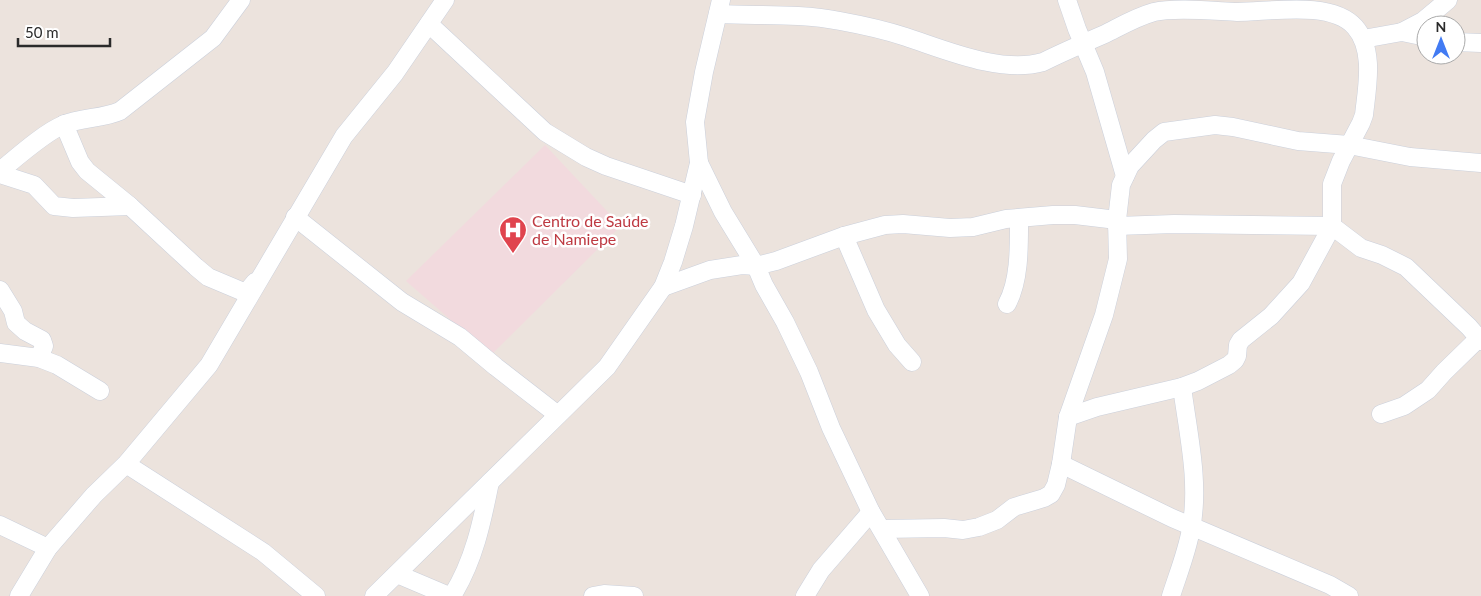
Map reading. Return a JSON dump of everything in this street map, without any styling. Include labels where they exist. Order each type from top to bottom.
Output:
[{"type":"street","points":[[0,172],[58,127],[64,124],[110,116],[120,111],[213,38],[241,0]]},
{"type":"street","points":[[19,596],[48,548],[94,495],[126,464],[209,365],[344,136],[395,73],[446,0]]},
{"type":"street","points":[[1067,0],[1105,102],[1125,176]]},
{"type":"street","points":[[1363,39],[1402,32],[1423,21],[1448,0]]},
{"type":"street","points":[[374,596],[607,367],[663,287],[673,262],[699,163],[695,122],[704,72],[720,7],[838,21],[904,36],[970,58],[1021,66],[1030,66],[1043,62],[1135,19],[1163,10],[1245,12],[1288,8],[1327,12],[1342,17],[1354,26],[1363,39],[1368,61],[1364,115],[1332,184],[1332,226],[1300,283],[1271,316],[1242,340],[1238,345],[1235,360],[1222,369],[1182,387],[1068,417]]},
{"type":"street","points":[[429,24],[545,132],[586,157],[606,166],[692,195]]},
{"type":"street","points":[[1402,32],[1416,35]]},
{"type":"street","points":[[1466,42],[1481,43]]},
{"type":"street","points":[[64,124],[83,167],[130,206],[208,277],[246,293],[262,274]]},
{"type":"street","points":[[882,529],[944,528],[963,530],[988,524],[1014,507],[1044,498],[1050,494],[1056,484],[1061,464],[1068,417],[1104,315],[1118,259],[1117,223],[1119,198],[1125,176],[1130,166],[1143,151],[1164,132],[1215,125],[1234,127],[1298,141],[1349,145],[1410,157],[1481,163]]},
{"type":"street","points":[[699,163],[723,212],[756,266],[809,372],[830,428],[871,512],[920,596]]},
{"type":"street","points":[[0,172],[34,185],[54,206],[73,208],[130,206]]},
{"type":"street","points":[[663,287],[710,270],[742,265],[756,266],[794,255],[844,236],[885,225],[903,224],[950,228],[973,227],[1019,218],[1075,215],[1117,223],[1332,226],[1361,248],[1387,257],[1406,267],[1480,338],[1428,390],[1404,406],[1381,414]]},
{"type":"street","points":[[295,217],[402,302],[460,337],[496,368],[558,416]]},
{"type":"street","points":[[1007,304],[1013,294],[1016,280],[1019,218]]},
{"type":"street","points":[[844,236],[876,310],[897,345],[912,362]]},
{"type":"street","points":[[0,290],[13,311],[16,323],[25,331],[42,340],[44,346],[39,358]]},
{"type":"street","points":[[0,353],[39,358],[69,371],[100,391]]},
{"type":"street","points":[[1171,596],[1192,527],[1194,479],[1182,387]]},
{"type":"street","points":[[126,464],[263,552],[316,596]]},
{"type":"street","points":[[1061,464],[1192,527],[1330,585],[1349,596]]},
{"type":"street","points":[[396,574],[451,596],[461,582],[473,555],[490,482]]},
{"type":"street","points":[[805,596],[821,570],[871,512]]},
{"type":"street","points":[[0,525],[48,548]]},
{"type":"street","points":[[593,596],[604,594],[634,596]]},
{"type":"shaded area","name":"Centro de Saúde de Namiepe","points":[[545,145],[621,226],[491,355],[406,281]]},
{"type":"place","name":"Centro de Saúde de Namiepe","points":[[513,254]]}]
